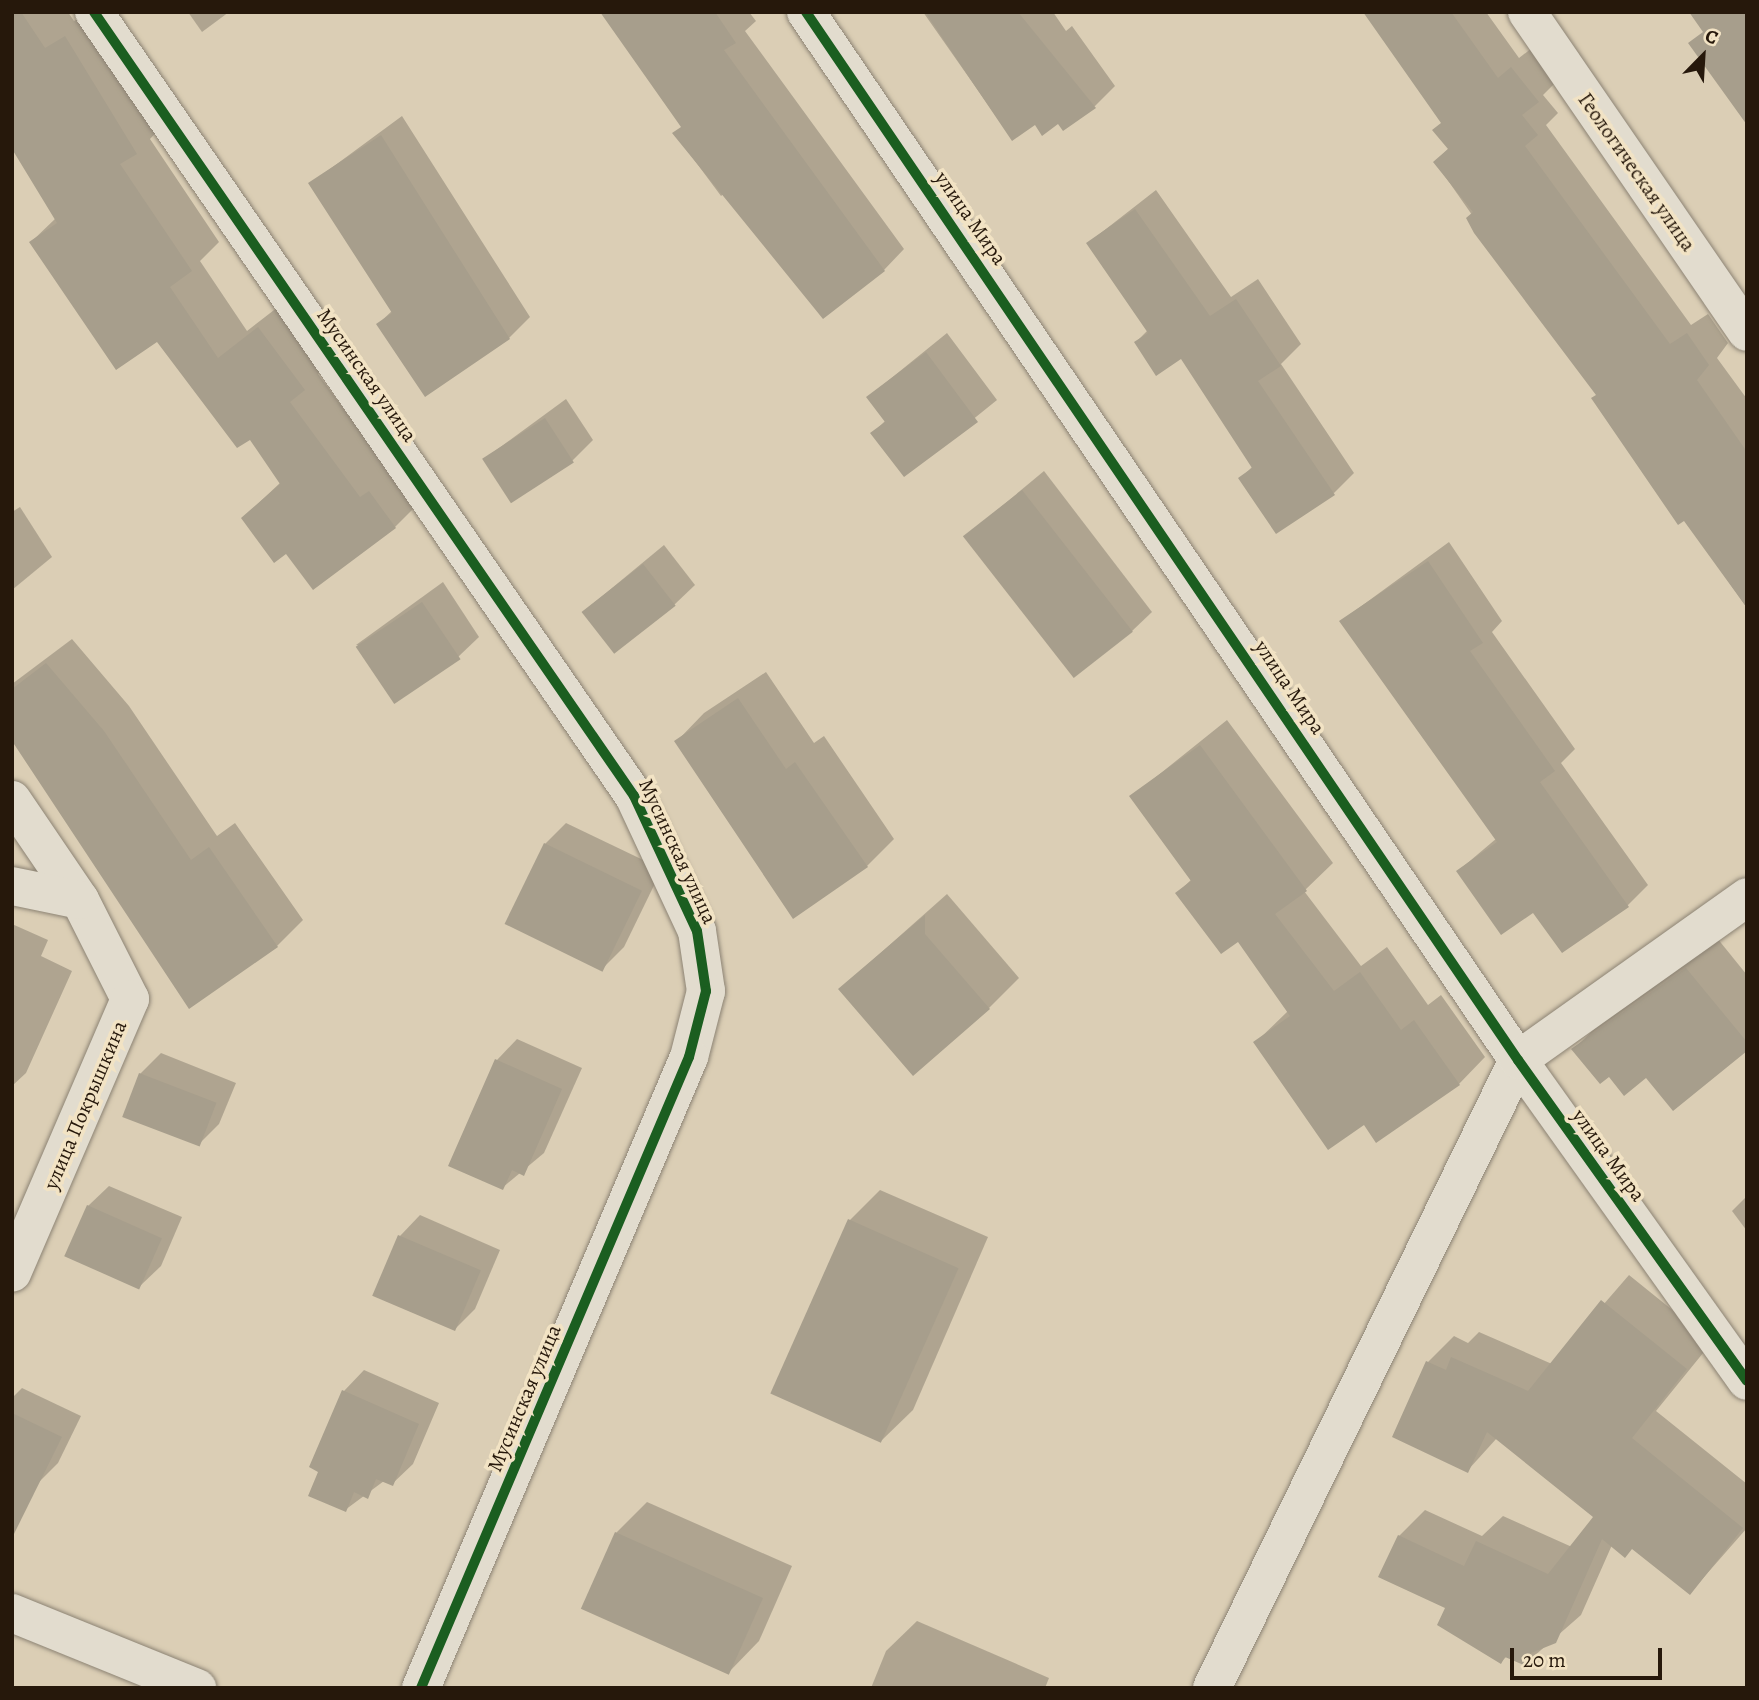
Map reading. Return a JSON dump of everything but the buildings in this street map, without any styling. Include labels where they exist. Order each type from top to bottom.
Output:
[{"type":"street","name":"Мусинская улица","points":[[94,12],[634,796],[697,931],[706,991],[688,1057],[421,1688]]},
{"type":"street","name":"улица Мира","points":[[806,12],[1518,1060],[1747,1381]]},
{"type":"street","name":"Геологическая улица","points":[[1527,12],[1747,332]]},
{"type":"street","name":"улица Покрышкина","points":[[12,800],[80,900],[130,999],[12,1273]]},
{"type":"street","points":[[12,886],[80,900]]},
{"type":"street","points":[[1212,1688],[1518,1060],[1747,897]]},
{"type":"street","points":[[12,1613],[197,1688]]},
{"type":"cycle path","points":[[94,12],[634,796],[697,931],[706,991],[689,1057],[421,1688]]},
{"type":"cycle path","points":[[806,12],[1518,1060],[1747,1381]]}]
